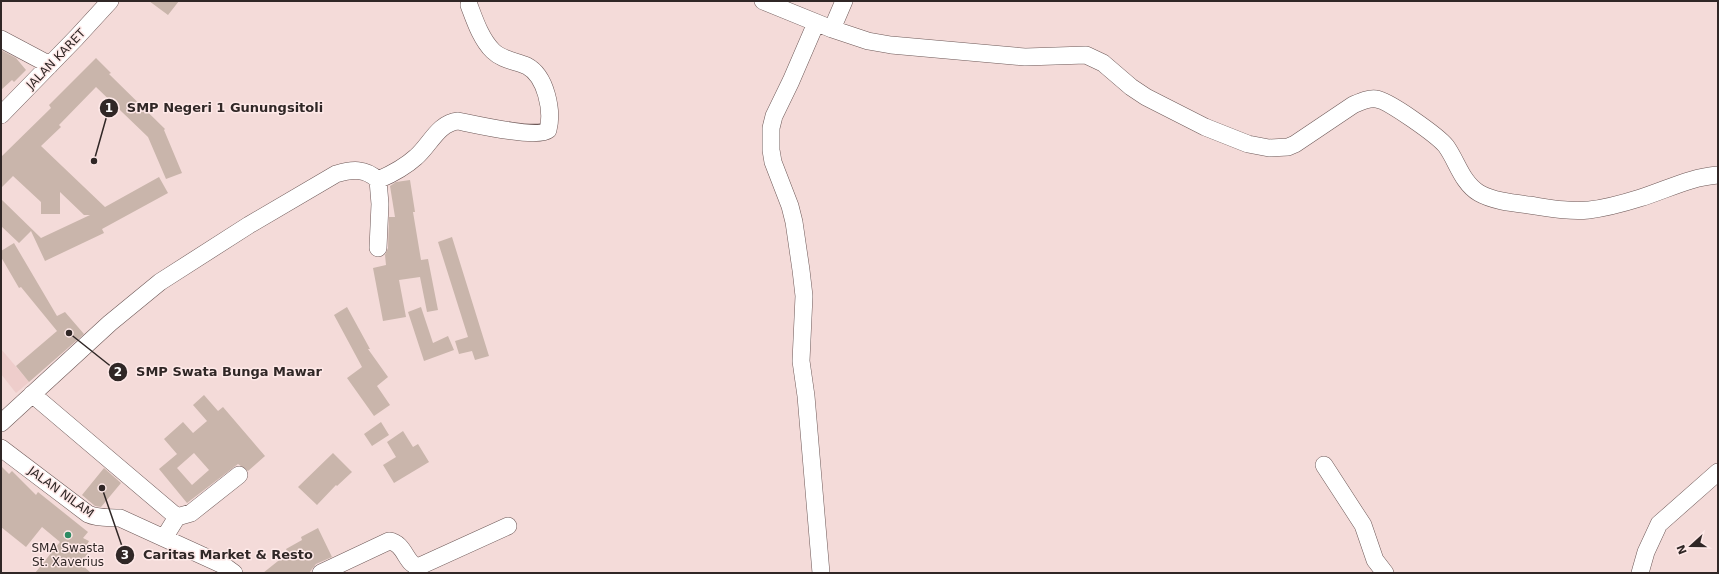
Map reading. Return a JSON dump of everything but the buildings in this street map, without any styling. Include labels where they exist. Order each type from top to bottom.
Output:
[{"type":"street","name":"JALAN KARET","points":[[1,115],[110,1]]},
{"type":"street","points":[[763,1],[832,29],[890,45],[1025,58],[1086,55],[1103,63],[1131,87],[1176,113],[1248,144],[1269,148],[1294,144],[1340,112],[1361,101],[1376,99],[1384,101],[1439,139],[1450,153],[1463,177],[1479,193],[1503,202],[1565,210],[1590,210],[1640,198],[1678,184],[1708,176],[1718,175]]},
{"type":"street","points":[[832,29],[844,1]]},
{"type":"street","points":[[378,180],[396,172],[417,156],[444,125],[452,122],[458,121],[541,134],[548,130],[549,115],[546,95],[540,77],[531,69],[494,52],[484,38],[469,5]]},
{"type":"street","points":[[816,23],[791,82],[774,116],[771,128],[771,150],[773,162],[790,206],[794,222],[801,270],[804,296],[801,361],[806,396],[821,573]]},
{"type":"street","points":[[1,38],[50,65]]},
{"type":"street","points":[[1,423],[110,323],[160,282],[249,225],[336,174],[348,170],[358,170],[369,173],[378,180],[380,204],[378,248]]},
{"type":"street","points":[[32,394],[177,517]]},
{"type":"street","name":"JALAN NILAM","points":[[1,448],[88,514],[97,518],[120,518],[164,538],[225,570]]},
{"type":"street","points":[[1324,466],[1362,525],[1375,560],[1385,573]]},
{"type":"street","points":[[1640,573],[1646,552],[1659,524],[1718,472]]},
{"type":"street","points":[[164,538],[177,517],[191,513],[239,476]]},
{"type":"street","points":[[321,573],[389,541],[398,544],[412,564],[420,566],[508,526]]},
{"type":"shaded area","points":[[1,349],[29,382],[16,393],[1,374]]},
{"type":"place","name":"SMP Negeri 1 Gunungsitoli","points":[[94,161]]},
{"type":"place","name":"SMP Swata Bunga Mawar","points":[[69,333]]},
{"type":"place","name":"Caritas Market & Resto","points":[[102,488]]},
{"type":"place","name":"SMA Swasta St. Xaverius","points":[[68,535]]}]
